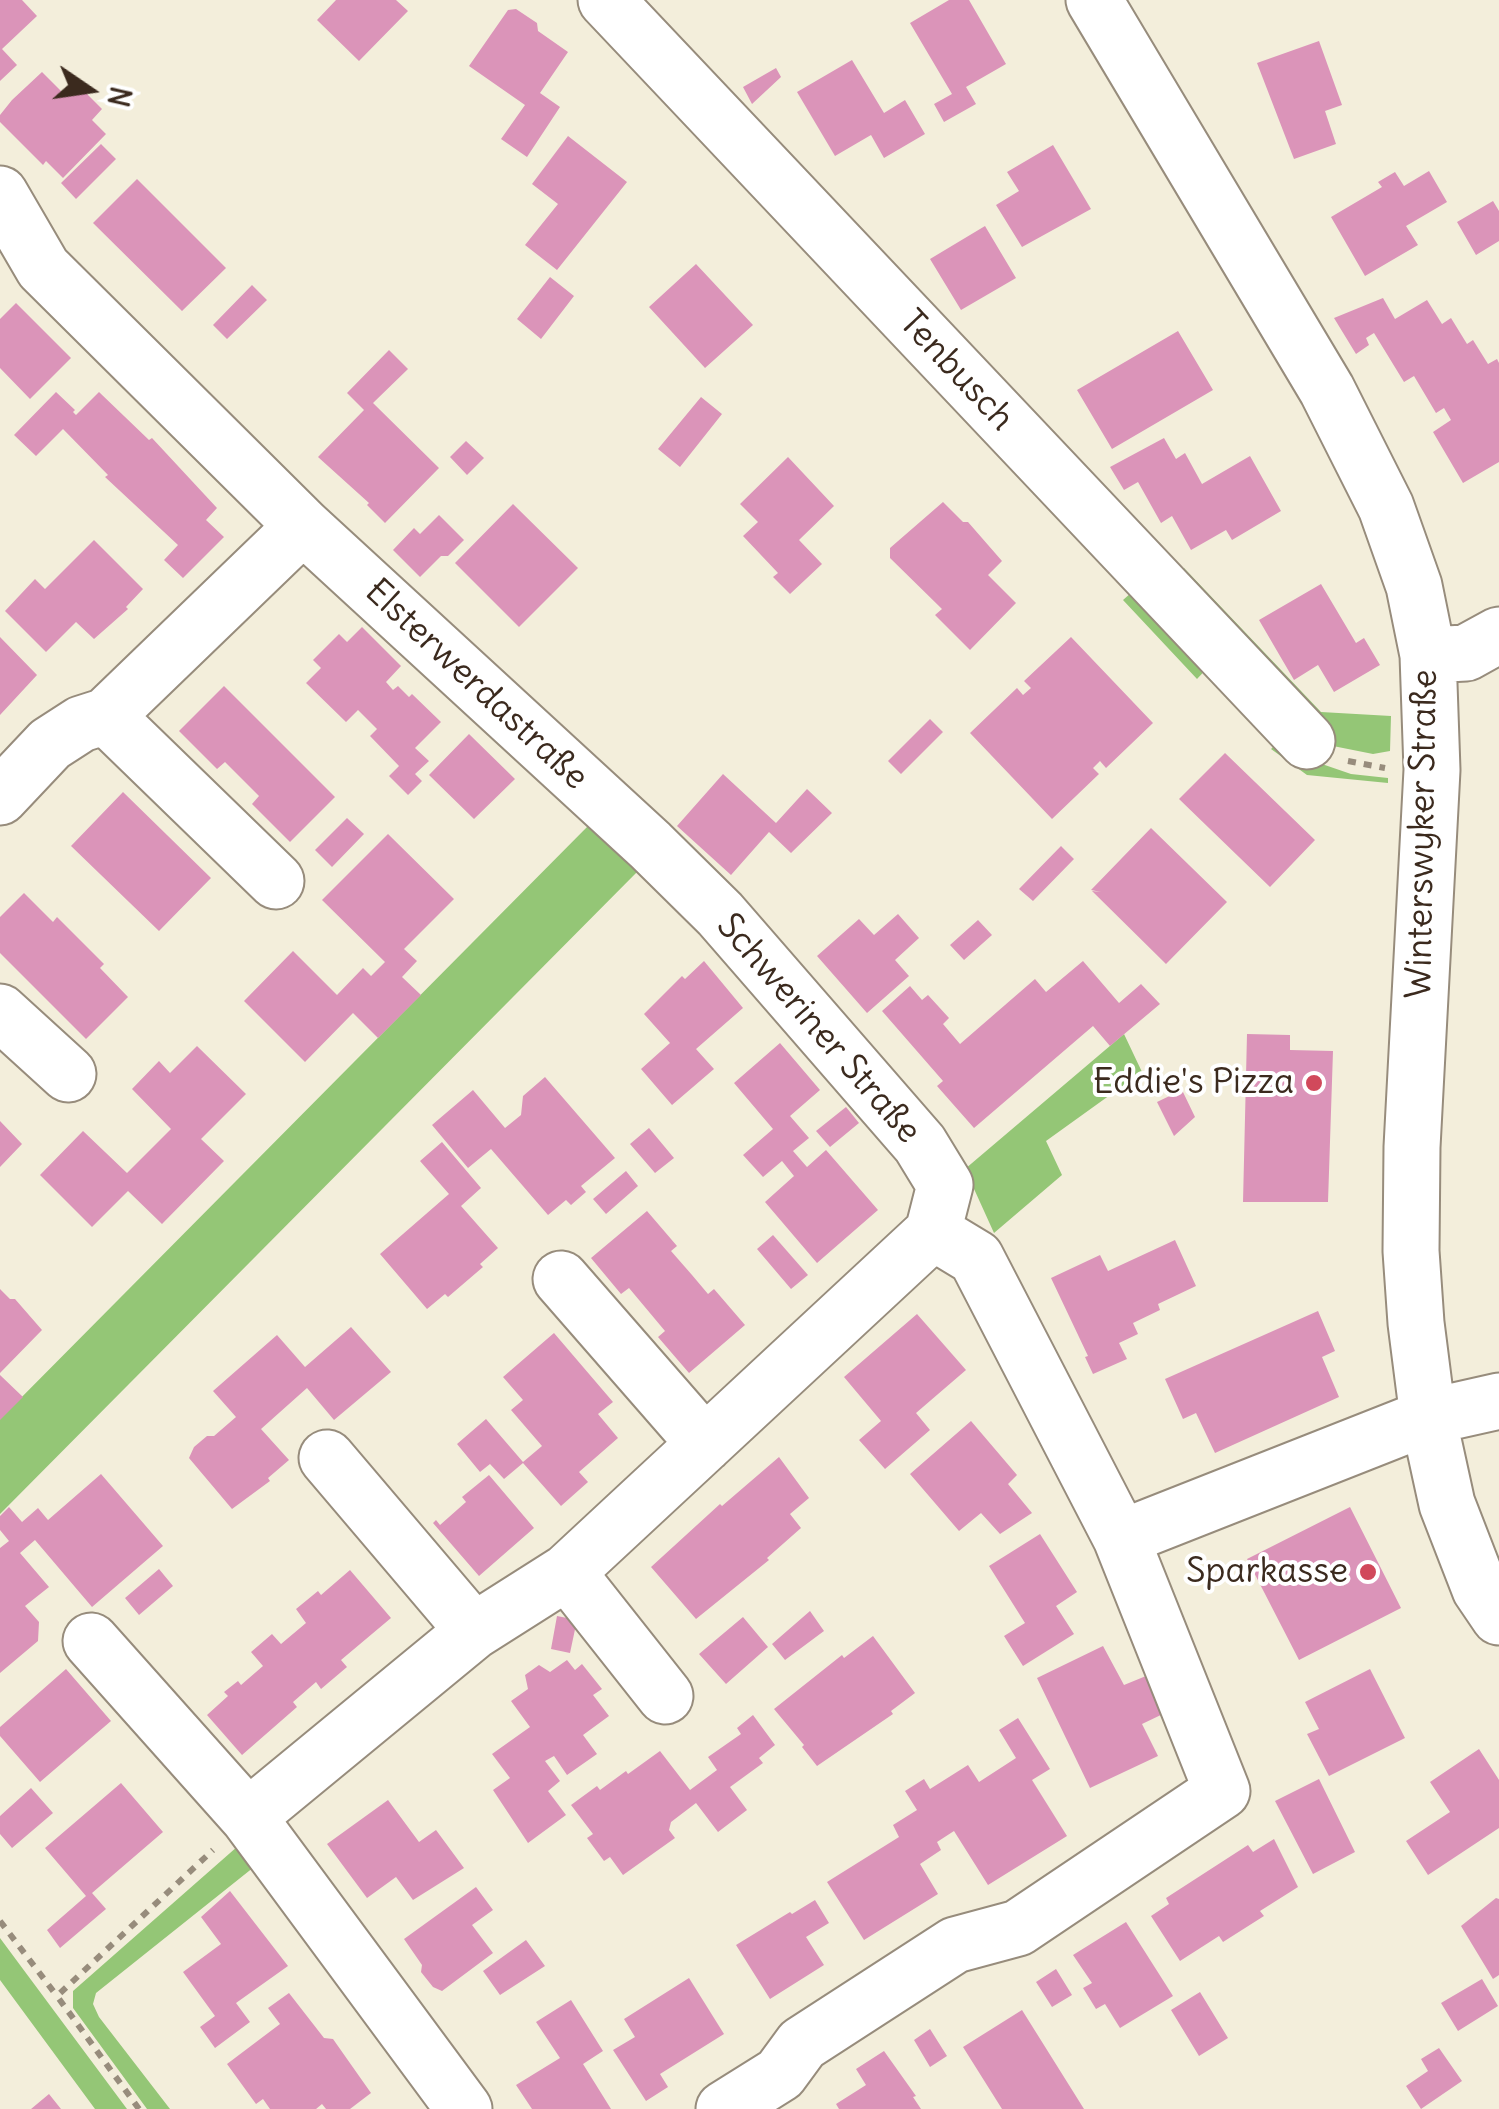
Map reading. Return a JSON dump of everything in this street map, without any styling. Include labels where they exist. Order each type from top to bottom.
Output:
[{"type":"street","name":"Tenbusch","points":[[606,0],[1307,741]]},
{"type":"street","name":"Winterswyker Straße","points":[[1094,0],[1328,390],[1386,506],[1414,586],[1428,655],[1432,770],[1410,1251],[1428,1417],[1447,1504],[1480,1590],[1499,1617]]},
{"type":"street","name":"Elsterwerdastraße","points":[[0,194],[43,268],[303,526],[650,844]]},
{"type":"street","points":[[0,797],[50,744],[81,724],[106,716],[303,526]]},
{"type":"street","points":[[1428,655],[1466,653],[1499,635]]},
{"type":"street","points":[[106,716],[276,881]]},
{"type":"street","name":"Schweriner Straße","points":[[650,844],[720,914],[920,1144],[945,1185],[933,1232]]},
{"type":"street","points":[[0,1012],[68,1074]]},
{"type":"street","points":[[248,1817],[474,1631],[568,1572],[933,1232],[976,1258],[1121,1538],[1222,1790],[1018,1928],[955,1946],[925,1965],[802,2044],[780,2074],[724,2109]]},
{"type":"street","points":[[561,1280],[705,1444]]},
{"type":"street","points":[[1121,1538],[1428,1417],[1499,1401]]},
{"type":"street","points":[[327,1458],[474,1631]]},
{"type":"street","points":[[568,1572],[664,1696]]},
{"type":"street","points":[[92,1640],[248,1817],[464,2109]]},
{"type":"path","points":[[57,1996],[248,1817]]},
{"type":"path","points":[[0,1921],[139,2109]]},
{"type":"green space","points":[[1184,568],[1321,712],[1391,716],[1390,751],[1373,754],[1333,746],[1171,581]]},
{"type":"green space","points":[[1140,585],[1215,660],[1197,679],[1123,600]]},
{"type":"green space","points":[[1285,735],[1319,763],[1351,774],[1388,778],[1388,783],[1307,775],[1271,749]]},
{"type":"green space","points":[[589,825],[640,869],[0,1514],[0,1419]]},
{"type":"green space","points":[[1124,1034],[1142,1072],[1046,1141],[1062,1175],[994,1233],[965,1169]]},
{"type":"green space","points":[[238,1846],[254,1867],[96,1993],[93,2004],[99,2017],[170,2109],[147,2109],[73,2008],[73,1991]]},
{"type":"green space","points":[[0,1938],[127,2109],[95,2109],[0,1980]]},
{"type":"building","points":[[0,0],[22,0],[37,16],[2,49],[17,65],[0,81]]},
{"type":"building","points":[[336,0],[396,0],[408,11],[359,61],[317,20]]},
{"type":"building","points":[[949,0],[969,0],[1006,64],[966,87],[976,104],[944,122],[934,104],[952,94],[910,23]]},
{"type":"building","points":[[516,9],[568,52],[540,93],[560,107],[527,157],[501,139],[525,105],[469,66],[508,10]]},
{"type":"building","points":[[1319,41],[1342,105],[1325,111],[1336,144],[1294,159],[1257,63]]},
{"type":"building","points":[[852,60],[884,113],[905,100],[925,134],[884,158],[871,135],[835,156],[797,92]]},
{"type":"building","points":[[776,68],[781,77],[752,104],[743,87]]},
{"type":"building","points":[[42,72],[64,94],[76,83],[102,109],[92,120],[106,134],[63,178],[46,161],[43,165],[0,122],[0,115],[12,100]]},
{"type":"building","points":[[568,136],[627,182],[557,270],[525,245],[558,204],[532,184]]},
{"type":"building","points":[[101,144],[116,159],[76,199],[61,183]]},
{"type":"building","points":[[1053,145],[1091,209],[1022,247],[996,205],[1019,191],[1007,172]]},
{"type":"building","points":[[1429,171],[1447,202],[1406,226],[1418,245],[1365,276],[1331,217],[1382,187],[1378,182],[1395,172],[1404,186]]},
{"type":"building","points":[[137,179],[226,268],[182,311],[93,223]]},
{"type":"building","points":[[1493,201],[1499,211],[1499,241],[1476,255],[1457,222]]},
{"type":"building","points":[[985,226],[1016,278],[961,310],[930,259]]},
{"type":"building","points":[[696,264],[753,325],[705,368],[649,307]]},
{"type":"building","points":[[550,277],[574,296],[541,339],[517,319]]},
{"type":"building","points":[[252,285],[267,300],[227,339],[213,325]]},
{"type":"building","points":[[1383,298],[1395,319],[1427,300],[1442,324],[1451,318],[1467,344],[1473,340],[1488,364],[1497,359],[1499,363],[1499,462],[1463,483],[1433,432],[1451,420],[1444,408],[1436,413],[1414,376],[1404,382],[1374,333],[1366,338],[1369,345],[1356,354],[1334,318]]},
{"type":"building","points":[[16,303],[71,358],[30,399],[0,368],[0,319]]},
{"type":"building","points":[[1178,331],[1213,390],[1112,449],[1077,390]]},
{"type":"building","points":[[389,350],[408,369],[373,403],[439,468],[385,523],[369,503],[318,457],[364,410],[347,393]]},
{"type":"building","points":[[56,392],[76,415],[99,392],[149,440],[152,438],[217,508],[206,520],[224,537],[183,578],[164,560],[178,545],[105,477],[108,475],[63,429],[36,456],[14,435]]},
{"type":"building","points":[[701,397],[722,414],[680,467],[658,449]]},
{"type":"building","points":[[1164,438],[1176,459],[1185,453],[1202,484],[1250,456],[1281,511],[1232,540],[1226,530],[1191,550],[1172,516],[1161,523],[1138,482],[1124,490],[1110,467]]},
{"type":"building","points":[[466,441],[484,458],[467,475],[450,457]]},
{"type":"building","points":[[788,457],[834,506],[799,540],[822,564],[790,594],[773,577],[778,573],[743,536],[758,522],[740,504]]},
{"type":"building","points":[[943,502],[963,522],[968,522],[1002,561],[988,575],[1016,603],[970,650],[935,615],[942,609],[890,558],[890,548]]},
{"type":"building","points":[[513,504],[578,568],[519,627],[455,563]]},
{"type":"building","points":[[439,515],[464,540],[420,577],[393,550],[414,528],[420,534]]},
{"type":"building","points":[[94,540],[143,589],[128,609],[94,639],[76,622],[46,652],[5,611],[35,579],[45,589]]},
{"type":"building","points":[[1321,584],[1356,643],[1364,638],[1380,665],[1334,692],[1318,665],[1294,680],[1259,620]]},
{"type":"building","points":[[362,627],[401,666],[386,682],[393,690],[398,686],[409,697],[412,694],[441,722],[415,748],[429,761],[415,774],[422,781],[408,795],[389,776],[399,766],[370,736],[377,729],[358,710],[346,722],[306,683],[321,668],[313,660],[339,634],[347,642]]},
{"type":"building","points":[[0,637],[37,675],[0,715]]},
{"type":"building","points":[[1071,637],[1153,723],[1106,768],[1100,761],[1093,768],[1099,774],[1052,819],[970,733],[1017,688],[1023,695],[1031,688],[1024,681]]},
{"type":"building","points":[[224,686],[335,797],[290,842],[252,804],[259,796],[225,762],[217,769],[179,731]]},
{"type":"building","points":[[930,719],[943,732],[901,774],[888,761]]},
{"type":"building","points":[[469,734],[515,779],[474,819],[429,775]]},
{"type":"building","points":[[1225,753],[1315,840],[1270,887],[1179,799]]},
{"type":"building","points":[[723,774],[776,823],[807,789],[832,813],[791,853],[769,832],[731,875],[677,826]]},
{"type":"building","points":[[123,792],[211,878],[159,931],[71,846]]},
{"type":"building","points":[[347,818],[364,834],[332,867],[315,850]]},
{"type":"building","points":[[1151,828],[1227,902],[1166,964],[1092,891],[1101,892],[1091,890]]},
{"type":"building","points":[[388,834],[454,899],[404,949],[417,961],[402,977],[421,995],[378,1038],[353,1013],[305,1062],[244,1001],[293,951],[337,995],[363,968],[371,976],[385,962],[322,900]]},
{"type":"building","points":[[1061,846],[1074,859],[1033,901],[1019,889]]},
{"type":"building","points":[[24,893],[53,922],[57,917],[104,964],[100,968],[128,997],[86,1039],[0,953],[0,917]]},
{"type":"building","points":[[898,914],[919,938],[895,960],[909,976],[867,1013],[817,956],[859,919],[874,935]]},
{"type":"building","points":[[978,920],[992,935],[964,960],[950,945]]},
{"type":"building","points":[[704,961],[743,1008],[696,1049],[714,1069],[672,1105],[641,1069],[670,1043],[644,1014],[682,976],[685,979]]},
{"type":"building","points":[[1083,961],[1119,1003],[1141,984],[1160,1004],[1110,1046],[1093,1026],[974,1128],[937,1086],[943,1081],[882,1011],[910,986],[922,1000],[928,995],[949,1018],[943,1024],[960,1044],[1035,979],[1046,992]]},
{"type":"building","points":[[1247,1034],[1290,1035],[1290,1050],[1333,1051],[1328,1202],[1243,1202]]},
{"type":"building","points":[[780,1043],[820,1090],[790,1116],[809,1138],[793,1151],[807,1167],[826,1150],[878,1210],[817,1263],[765,1202],[794,1176],[782,1161],[763,1177],[743,1155],[773,1129],[734,1083]]},
{"type":"building","points":[[197,1046],[246,1094],[201,1139],[224,1161],[162,1224],[128,1191],[92,1227],[40,1175],[83,1131],[127,1173],[171,1129],[132,1089],[159,1061],[170,1073]]},
{"type":"building","points":[[545,1077],[615,1158],[581,1186],[586,1192],[571,1205],[566,1200],[548,1215],[491,1149],[468,1168],[432,1125],[473,1090],[505,1128],[521,1115],[523,1096]]},
{"type":"building","points":[[1182,1090],[1195,1117],[1174,1136],[1157,1102]]},
{"type":"building","points":[[846,1107],[859,1123],[830,1147],[816,1131]]},
{"type":"building","points":[[0,1121],[22,1144],[0,1167]]},
{"type":"building","points":[[649,1128],[674,1158],[655,1173],[630,1144]]},
{"type":"building","points":[[442,1142],[481,1188],[461,1206],[498,1248],[480,1264],[483,1267],[427,1309],[380,1254],[449,1194],[420,1161]]},
{"type":"building","points":[[626,1171],[638,1186],[606,1214],[593,1199]]},
{"type":"building","points":[[647,1211],[677,1246],[671,1251],[708,1294],[714,1289],[745,1325],[689,1373],[658,1337],[665,1331],[629,1288],[621,1294],[591,1258]]},
{"type":"building","points":[[773,1235],[808,1275],[791,1289],[757,1249]]},
{"type":"building","points":[[1175,1240],[1196,1286],[1158,1304],[1160,1310],[1133,1323],[1138,1334],[1119,1343],[1127,1359],[1093,1374],[1051,1278],[1100,1255],[1108,1271]]},
{"type":"building","points":[[0,1289],[15,1299],[42,1330],[0,1373]]},
{"type":"building","points":[[1318,1311],[1335,1351],[1322,1357],[1339,1397],[1215,1453],[1196,1413],[1183,1419],[1165,1379]]},
{"type":"building","points":[[917,1314],[966,1370],[916,1413],[930,1430],[885,1469],[859,1440],[881,1421],[844,1377]]},
{"type":"building","points":[[351,1327],[391,1372],[334,1420],[307,1388],[261,1429],[289,1460],[268,1478],[270,1481],[232,1509],[189,1458],[194,1447],[236,1417],[213,1391],[277,1335],[305,1367]]},
{"type":"building","points":[[554,1333],[613,1402],[598,1414],[618,1438],[579,1472],[588,1482],[561,1506],[523,1463],[504,1479],[490,1464],[480,1472],[457,1444],[486,1419],[523,1462],[542,1446],[511,1410],[523,1400],[503,1377]]},
{"type":"building","points":[[0,1375],[23,1397],[0,1420]]},
{"type":"building","points":[[971,1421],[1017,1475],[1008,1484],[1032,1513],[1000,1534],[981,1513],[959,1531],[910,1474]]},
{"type":"building","points":[[779,1457],[809,1498],[790,1514],[801,1528],[769,1560],[696,1619],[651,1567]]},
{"type":"building","points":[[101,1474],[163,1546],[92,1607],[35,1540],[20,1553],[49,1587],[25,1606],[39,1622],[38,1641],[0,1673],[0,1548],[9,1541],[0,1530],[0,1516],[9,1507],[22,1522],[38,1508],[48,1520]]},
{"type":"building","points":[[489,1475],[534,1528],[479,1576],[433,1523],[436,1520],[440,1525],[466,1502],[462,1497]]},
{"type":"building","points":[[1350,1507],[1401,1608],[1299,1660],[1247,1559]]},
{"type":"building","points":[[1040,1534],[1077,1592],[1056,1606],[1074,1634],[1023,1666],[1004,1636],[1025,1623],[989,1566]]},
{"type":"building","points":[[159,1569],[173,1586],[139,1615],[125,1598]]},
{"type":"building","points":[[350,1570],[391,1618],[341,1660],[347,1667],[321,1689],[316,1682],[293,1702],[297,1707],[242,1755],[207,1715],[228,1696],[224,1692],[238,1681],[241,1685],[263,1666],[251,1652],[272,1634],[281,1644],[306,1623],[296,1609],[318,1591],[321,1595]]},
{"type":"building","points":[[810,1611],[824,1631],[785,1660],[772,1644]]},
{"type":"building","points":[[557,1616],[577,1620],[570,1653],[551,1649]]},
{"type":"building","points":[[743,1617],[768,1647],[726,1684],[699,1654]]},
{"type":"building","points":[[873,1636],[915,1693],[891,1711],[893,1714],[817,1766],[774,1709],[842,1655],[844,1658]]},
{"type":"building","points":[[1103,1646],[1124,1685],[1146,1676],[1165,1713],[1142,1724],[1158,1756],[1090,1788],[1037,1678]]},
{"type":"building","points":[[567,1660],[575,1670],[582,1664],[602,1689],[593,1695],[609,1716],[583,1735],[597,1754],[567,1775],[554,1756],[545,1761],[560,1781],[548,1791],[566,1815],[528,1843],[493,1790],[510,1778],[492,1754],[530,1727],[511,1701],[528,1689],[525,1675],[539,1665],[550,1672]]},
{"type":"building","points":[[66,1669],[111,1721],[40,1782],[0,1736],[0,1727]]},
{"type":"building","points":[[1370,1669],[1405,1738],[1329,1776],[1307,1734],[1319,1729],[1305,1702]]},
{"type":"building","points":[[753,1715],[775,1745],[759,1758],[763,1763],[730,1787],[747,1810],[718,1832],[696,1803],[671,1822],[669,1830],[675,1838],[623,1875],[610,1857],[604,1861],[587,1838],[593,1834],[571,1805],[597,1786],[600,1790],[626,1771],[628,1774],[660,1751],[690,1790],[717,1770],[708,1757],[741,1734],[737,1728]]},
{"type":"building","points":[[1018,1718],[1050,1769],[1032,1780],[1067,1836],[988,1885],[954,1831],[937,1842],[941,1850],[920,1864],[938,1894],[864,1940],[827,1882],[899,1837],[893,1825],[917,1810],[905,1791],[924,1779],[930,1789],[968,1765],[979,1782],[1016,1758],[999,1730]]},
{"type":"building","points":[[1479,1749],[1499,1780],[1499,1828],[1428,1875],[1406,1841],[1450,1812],[1430,1782]]},
{"type":"building","points":[[1319,1779],[1355,1852],[1313,1874],[1275,1801]]},
{"type":"building","points":[[121,1783],[163,1832],[92,1893],[106,1909],[60,1948],[47,1930],[86,1896],[45,1848]]},
{"type":"building","points":[[31,1788],[53,1813],[12,1848],[0,1834],[0,1816]]},
{"type":"building","points":[[388,1800],[419,1842],[436,1830],[464,1868],[413,1900],[396,1877],[367,1898],[327,1844]]},
{"type":"building","points":[[1274,1839],[1298,1887],[1260,1911],[1264,1916],[1223,1942],[1219,1936],[1180,1961],[1151,1916],[1169,1904],[1166,1898],[1248,1845],[1253,1852]]},
{"type":"building","points":[[476,1887],[493,1910],[472,1925],[493,1953],[442,1991],[433,1987],[421,1972],[422,1965],[404,1939]]},
{"type":"building","points":[[230,1891],[288,1966],[236,2003],[250,2022],[215,2048],[200,2027],[215,2016],[183,1972],[221,1944],[201,1917]]},
{"type":"building","points":[[1496,1898],[1499,1975],[1493,1979],[1461,1926]]},
{"type":"building","points":[[815,1900],[829,1923],[806,1937],[824,1965],[770,1999],[736,1945]]},
{"type":"building","points":[[1126,1922],[1173,1996],[1120,2028],[1105,2004],[1096,2009],[1083,1988],[1092,1983],[1073,1955]]},
{"type":"building","points":[[526,1940],[545,1966],[500,1995],[483,1971]]},
{"type":"building","points":[[1056,1969],[1072,1995],[1052,2007],[1036,1982]]},
{"type":"building","points":[[689,1978],[724,2034],[660,2074],[668,2087],[646,2101],[613,2050],[635,2037],[624,2019]]},
{"type":"building","points":[[1482,1979],[1498,2006],[1458,2031],[1441,2003]]},
{"type":"building","points":[[1200,1992],[1228,2038],[1199,2056],[1171,2010]]},
{"type":"building","points":[[289,1993],[324,2038],[333,2039],[371,2093],[350,2109],[326,2109],[322,2104],[316,2109],[270,2109],[263,2099],[256,2104],[227,2064],[280,2024],[268,2008]]},
{"type":"building","points":[[571,2000],[603,2051],[583,2064],[611,2109],[532,2109],[516,2085],[560,2058],[536,2022]]},
{"type":"building","points":[[1022,2010],[1084,2109],[1002,2109],[963,2047]]},
{"type":"building","points":[[930,2029],[947,2056],[930,2067],[914,2040]]},
{"type":"building","points":[[1439,2048],[1462,2081],[1421,2109],[1406,2086],[1428,2071],[1421,2059]]},
{"type":"building","points":[[884,2051],[921,2109],[839,2109],[836,2104],[866,2085],[856,2069]]},
{"type":"building","points":[[49,2094],[61,2109],[31,2109]]},
{"type":"place","name":"Eddie's Pizza","points":[[1314,1083]]},
{"type":"place","name":"Sparkasse","points":[[1368,1572]]}]
